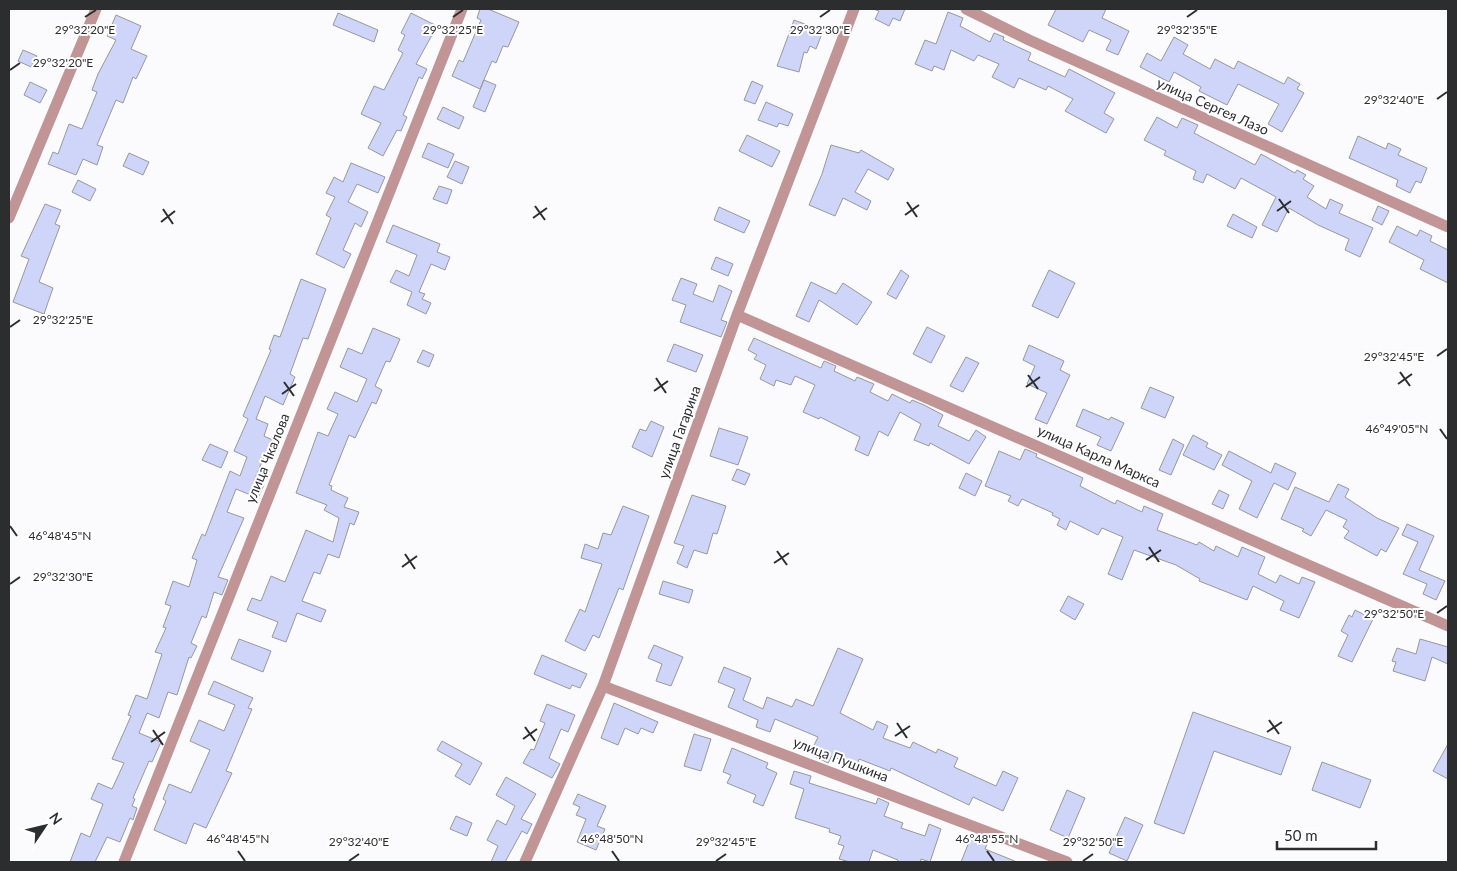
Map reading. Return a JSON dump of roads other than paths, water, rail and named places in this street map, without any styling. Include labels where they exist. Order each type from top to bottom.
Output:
[{"type":"street","points":[[9,218],[96,9]]},
{"type":"street","name":"улица Чкалова","points":[[124,862],[462,9]]},
{"type":"street","name":"улица Гагарина","points":[[525,862],[603,686],[737,315],[854,9]]},
{"type":"street","name":"улица Сергея Лазо","points":[[966,9],[1029,40],[1448,227]]},
{"type":"street","name":"улица Карла Маркса","points":[[737,315],[1448,626]]},
{"type":"street","name":"улица Пушкина","points":[[603,686],[1067,862]]}]
